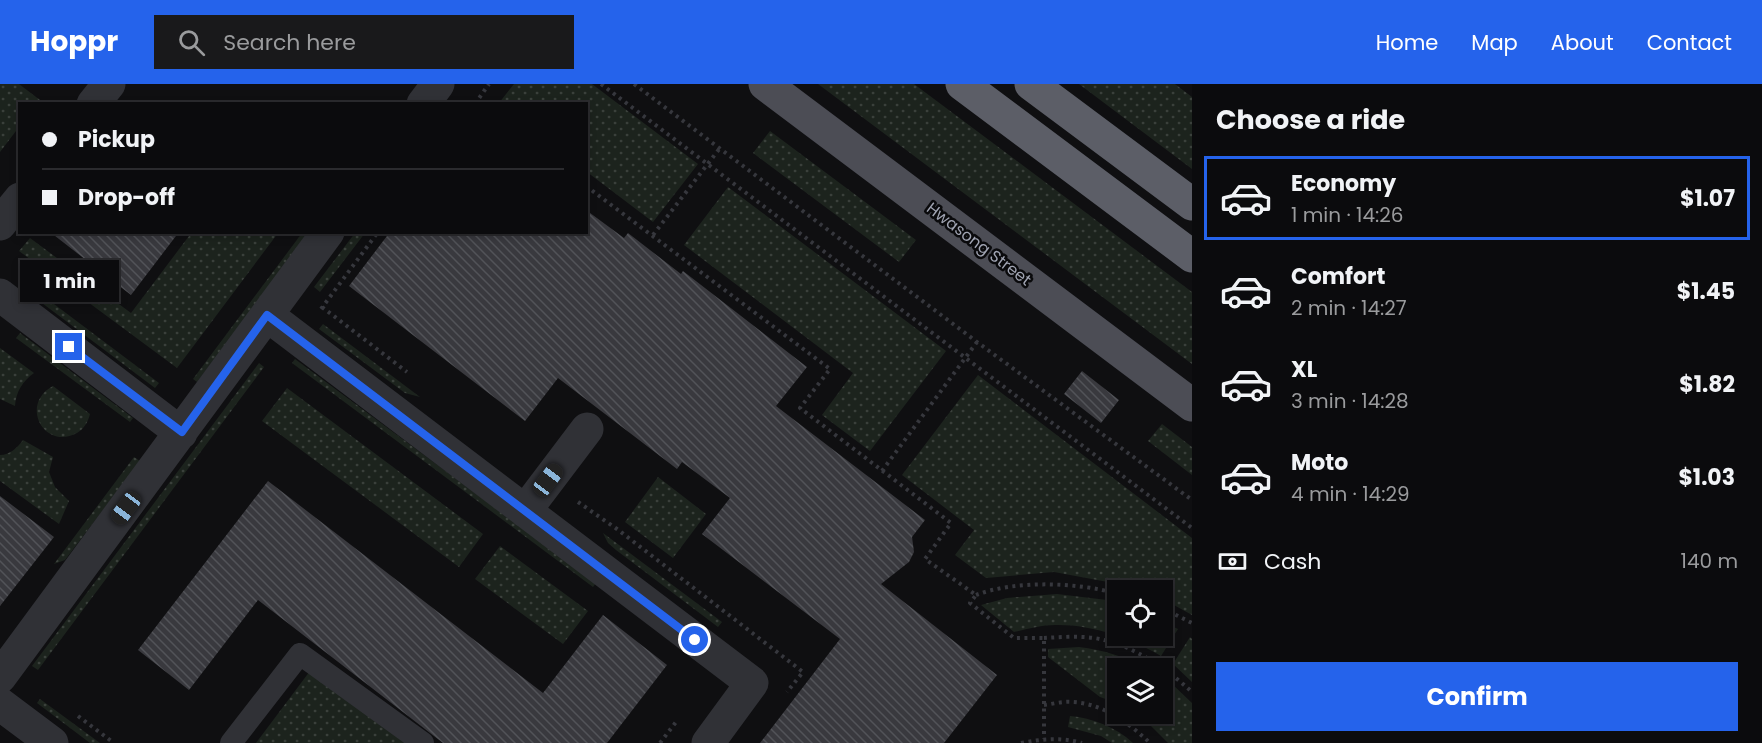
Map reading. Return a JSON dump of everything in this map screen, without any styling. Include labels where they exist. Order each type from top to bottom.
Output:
[{"type":"highway","points":[[962,84],[1192,256]]},
{"type":"highway","points":[[1031,84],[1192,204]]},
{"type":"main road","name":"Hwasong Street","points":[[765,84],[1192,405]]},
{"type":"street","points":[[94,102],[108,84]]},
{"type":"street","points":[[424,102],[438,84]]},
{"type":"street","points":[[0,224],[18,202]]},
{"type":"street","points":[[0,677],[327,234]]},
{"type":"street","points":[[0,295],[182,432]]},
{"type":"street","points":[[267,315],[752,683],[708,743]]},
{"type":"street","points":[[525,511],[587,429]]},
{"type":"street","points":[[0,704],[52,743]]},
{"type":"lane","points":[[231,743],[300,654],[423,743]]},
{"type":"path","points":[[476,102],[489,84]]},
{"type":"path","points":[[602,84],[1192,528]]},
{"type":"path","points":[[634,84],[977,342],[1192,500]]},
{"type":"path","points":[[653,235],[720,148]]},
{"type":"path","points":[[588,187],[830,369],[800,408],[951,523],[925,560],[976,595]]},
{"type":"path","points":[[298,339],[377,234]]},
{"type":"path","points":[[882,471],[977,342]]},
{"type":"path","points":[[1107,592],[1061,585],[994,588],[976,595],[970,603],[1014,639],[1074,636],[1104,639],[1140,654],[1173,675],[1192,692]]},
{"type":"path","points":[[1173,614],[1192,623]]},
{"type":"path","points":[[1044,638],[1044,739]]},
{"type":"path","points":[[1044,705],[1086,703],[1112,713],[1150,743]]},
{"type":"path","points":[[77,715],[114,743]]},
{"type":"path","points":[[1021,743],[1044,739],[1068,739],[1082,743]]},
{"type":"shaded area","points":[[0,84],[19,84],[40,100],[38,102],[18,102],[18,128],[0,152]]},
{"type":"shaded area","points":[[514,84],[592,84],[698,164],[653,222],[588,173],[588,102],[500,102]]},
{"type":"shaded area","points":[[818,84],[914,84],[1192,292],[1192,364]]},
{"type":"shaded area","points":[[1079,84],[1175,84],[1192,97],[1192,169]]},
{"type":"shaded area","points":[[770,131],[916,240],[899,262],[753,153]]},
{"type":"shaded area","points":[[728,187],[946,351],[870,451],[822,415],[853,373],[684,245]]},
{"type":"shaded area","points":[[190,234],[277,234],[177,368],[19,251],[30,238],[131,313]]},
{"type":"shaded area","points":[[301,234],[308,234],[197,382],[193,379]]},
{"type":"shaded area","points":[[354,234],[364,234],[320,292],[314,287]]},
{"type":"shaded area","points":[[46,298],[159,383],[155,388],[42,303]]},
{"type":"shaded area","points":[[323,324],[420,397],[405,393],[319,329]]},
{"type":"shaded area","points":[[20,333],[133,418],[130,422],[16,338]]},
{"type":"shaded area","points":[[0,348],[34,373],[21,387],[15,406],[0,399]]},
{"type":"shaded area","points":[[295,359],[596,583],[593,587],[292,363]]},
{"type":"shaded area","points":[[259,363],[264,367],[38,670],[32,666]]},
{"type":"shaded area","points":[[978,375],[1192,538],[1192,615],[1173,605],[1173,580],[1107,580],[1107,582],[1054,572],[986,578],[955,555],[974,530],[902,475]]},
{"type":"shaded area","points":[[53,386],[90,414],[85,425],[77,433],[65,437],[55,436],[46,431],[40,423],[37,414],[38,403],[43,394]]},
{"type":"shaded area","points":[[287,388],[483,534],[459,567],[262,421]]},
{"type":"shaded area","points":[[1162,424],[1192,447],[1192,475],[1148,441]]},
{"type":"shaded area","points":[[23,440],[53,457],[49,472],[55,487],[69,501],[59,524],[0,481],[0,455],[7,454]]},
{"type":"shaded area","points":[[134,457],[140,461],[65,560],[54,564]]},
{"type":"shaded area","points":[[658,477],[706,514],[673,558],[625,522]]},
{"type":"shaded area","points":[[603,533],[722,622],[718,627],[616,550],[608,543]]},
{"type":"shaded area","points":[[500,546],[588,611],[563,644],[475,579]]},
{"type":"shaded area","points":[[1057,594],[1107,600],[1107,632],[1069,625],[1034,627],[1014,632],[981,605],[1007,598]]},
{"type":"shaded area","points":[[1173,627],[1178,629],[1173,637]]},
{"type":"shaded area","points":[[1190,637],[1192,639],[1192,682],[1173,664]]},
{"type":"shaded area","points":[[1143,646],[1167,646],[1161,656]]},
{"type":"shaded area","points":[[1079,647],[1124,658],[1107,658],[1107,699],[1100,697],[1048,657],[1048,649]]},
{"type":"shaded area","points":[[313,667],[411,743],[256,743]]},
{"type":"shaded area","points":[[1173,685],[1192,703],[1192,743],[1168,743],[1149,724],[1173,724]]},
{"type":"shaded area","points":[[40,699],[100,743],[90,743],[37,703]]},
{"type":"shaded area","points":[[1070,716],[1103,724],[1119,732],[1133,743],[1112,743],[1101,736],[1068,727]]},
{"type":"building","points":[[588,211],[624,238],[628,233],[681,274],[683,271],[807,367],[776,406],[925,520],[912,537],[914,552],[909,562],[881,584],[997,675],[944,743],[760,743],[840,639],[702,534],[730,498],[682,462],[677,469],[558,378],[525,421],[349,286],[388,234],[588,234]]},
{"type":"building","points":[[53,234],[177,234],[131,295]]},
{"type":"building","points":[[1082,371],[1119,400],[1101,423],[1064,394]]},
{"type":"building","points":[[268,481],[543,693],[603,615],[667,665],[607,743],[443,743],[258,600],[189,690],[138,650]]},
{"type":"building","points":[[0,496],[54,537],[0,606]]},
{"type":"route","points":[[69,347],[182,432],[267,315],[695,640]]}]
